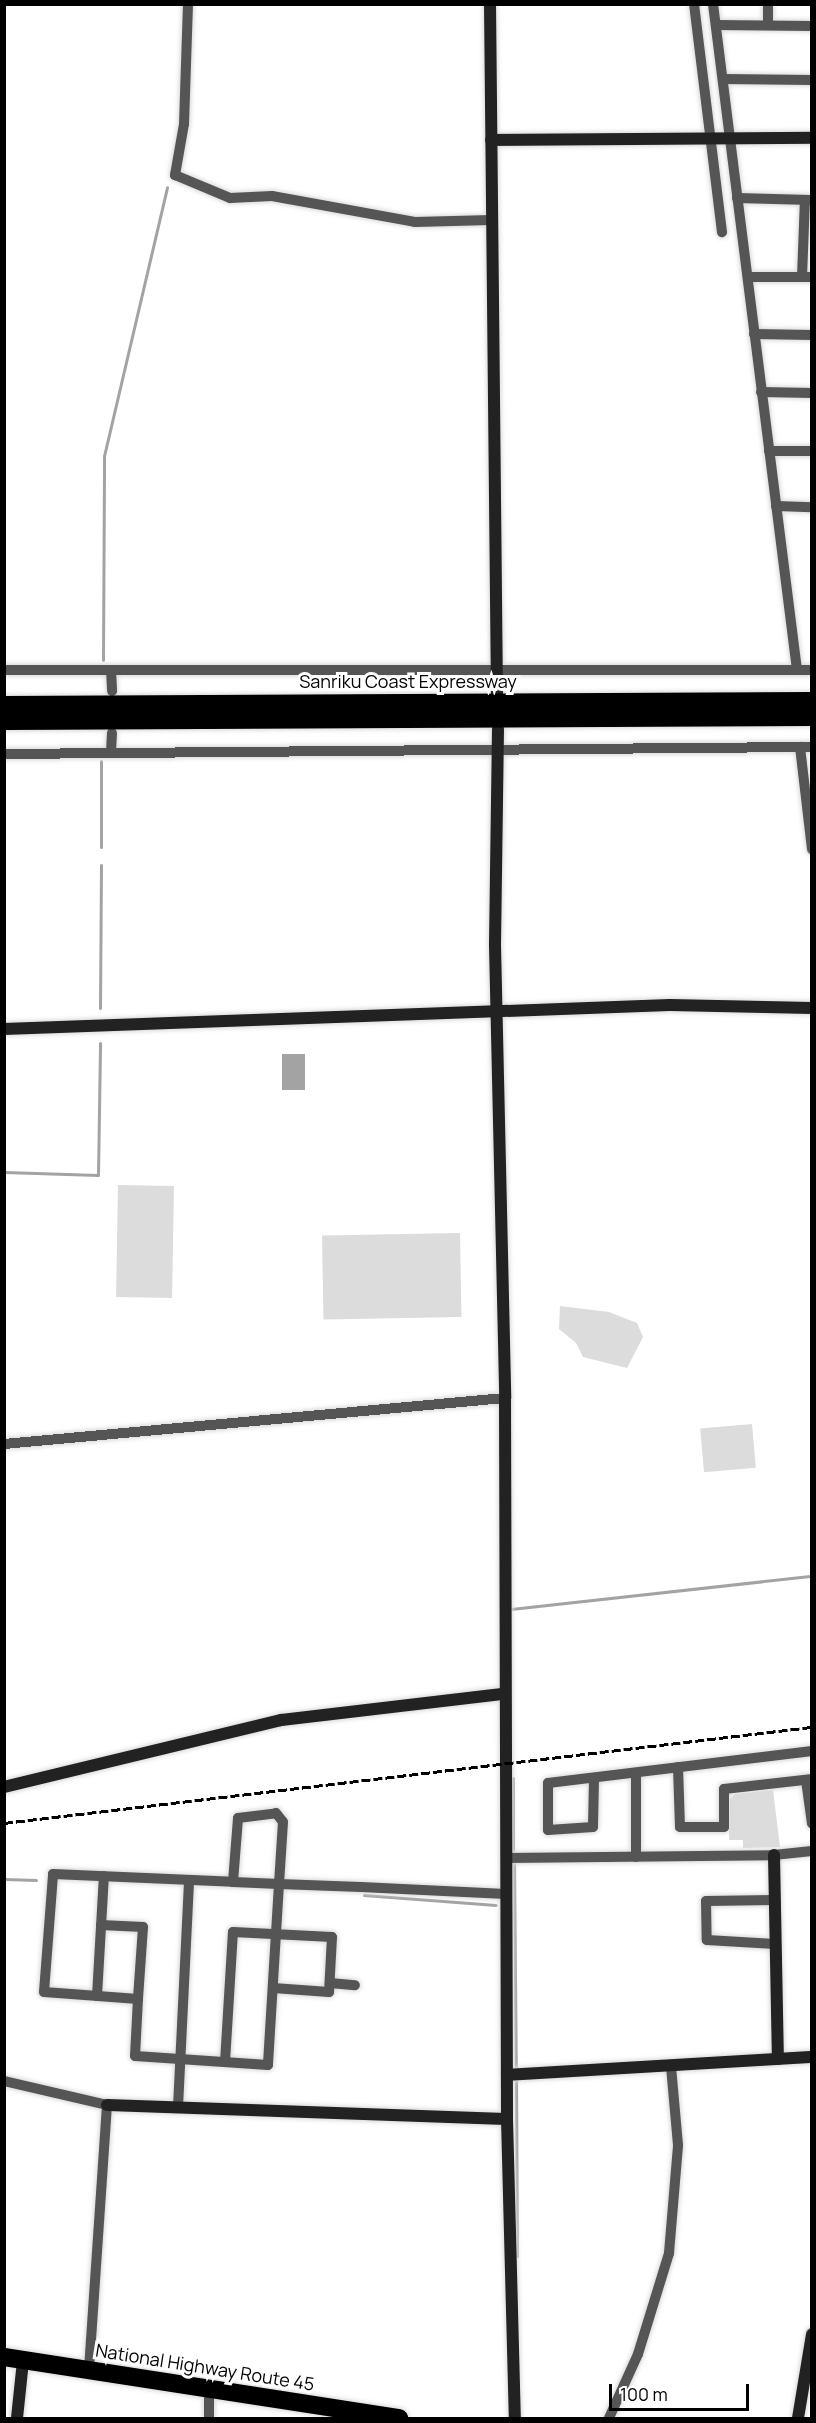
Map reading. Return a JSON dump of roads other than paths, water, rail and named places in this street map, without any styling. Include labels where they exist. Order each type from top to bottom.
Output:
[{"type":"highway","name":"Sanriku Coast Expressway","points":[[4,705],[812,701]]},
{"type":"highway","name":"Sanriku Coast Expressway","points":[[4,721],[812,717]]},
{"type":"highway","name":"National Highway Route 45","points":[[4,2357],[399,2418]]},
{"type":"street","points":[[188,4],[184,124],[175,175],[230,198],[272,196],[416,222],[491,220]]},
{"type":"street","points":[[490,4],[497,693]]},
{"type":"street","points":[[694,4],[722,232]]},
{"type":"street","points":[[713,4],[797,670]]},
{"type":"street","points":[[768,4],[768,25]]},
{"type":"street","points":[[716,25],[812,26]]},
{"type":"street","points":[[723,78],[812,80]]},
{"type":"street","points":[[491,140],[812,138]]},
{"type":"street","points":[[737,198],[808,200],[807,277],[748,277]]},
{"type":"street","points":[[754,334],[812,335]]},
{"type":"street","points":[[762,392],[812,393]]},
{"type":"street","points":[[769,451],[812,451]]},
{"type":"street","points":[[776,506],[812,507]]},
{"type":"street","points":[[4,670],[497,672],[812,670]]},
{"type":"street","points":[[111,670],[112,691]]},
{"type":"street","points":[[498,729],[496,1011],[505,1398],[504,1694],[507,1858],[507,2119],[515,2418]]},
{"type":"street","points":[[111,752],[112,733]]},
{"type":"street","points":[[4,754],[497,747],[806,747],[812,849]]},
{"type":"street","points":[[4,1029],[670,1005],[812,1008]]},
{"type":"street","points":[[4,1444],[505,1398]]},
{"type":"street","points":[[4,1787],[281,1720],[504,1694]]},
{"type":"street","points":[[594,1779],[593,1827],[548,1830],[548,1783],[812,1751]]},
{"type":"street","points":[[678,1767],[680,1827],[724,1827],[724,1788],[809,1779],[812,1824]]},
{"type":"street","points":[[636,1774],[636,1857]]},
{"type":"street","points":[[101,1925],[143,1927],[135,2056],[268,2065],[283,1822],[276,1813],[238,1818],[233,1882]]},
{"type":"street","points":[[507,1858],[774,1856],[812,1851]]},
{"type":"street","points":[[774,1856],[778,2060]]},
{"type":"street","points":[[138,1999],[44,1992],[54,1874],[506,1894]]},
{"type":"street","points":[[97,1996],[104,1876]]},
{"type":"street","points":[[178,2107],[189,1880]]},
{"type":"street","points":[[774,1900],[706,1901],[707,1940],[775,1944]]},
{"type":"street","points":[[225,2062],[233,1932],[332,1937],[329,1992],[273,1988]]},
{"type":"street","points":[[330,1983],[355,1984]]},
{"type":"street","points":[[507,2075],[812,2057]]},
{"type":"street","points":[[609,2418],[638,2354],[669,2253],[678,2145],[671,2066]]},
{"type":"street","points":[[4,2081],[107,2105],[507,2119]]},
{"type":"street","points":[[89,2370],[107,2105]]},
{"type":"street","points":[[798,2418],[812,2334]]},
{"type":"street","points":[[16,2418],[23,2361]]},
{"type":"street","points":[[209,2389],[209,2418]]},
{"type":"waterway","points":[[103,660],[104,456],[167,187]]},
{"type":"waterway","points":[[101,761],[101,847]]},
{"type":"waterway","points":[[100,1008],[101,865]]},
{"type":"waterway","points":[[4,1172],[98,1175],[100,1043]]},
{"type":"waterway","points":[[511,1609],[812,1576]]},
{"type":"waterway","points":[[513,1778],[513,1854]]},
{"type":"waterway","points":[[514,1861],[516,2070]]},
{"type":"waterway","points":[[4,1879],[36,1880]]},
{"type":"waterway","points":[[364,1895],[496,1905]]},
{"type":"waterway","points":[[516,2077],[517,2256]]},
{"type":"railway","points":[[4,1823],[812,1727]]}]
